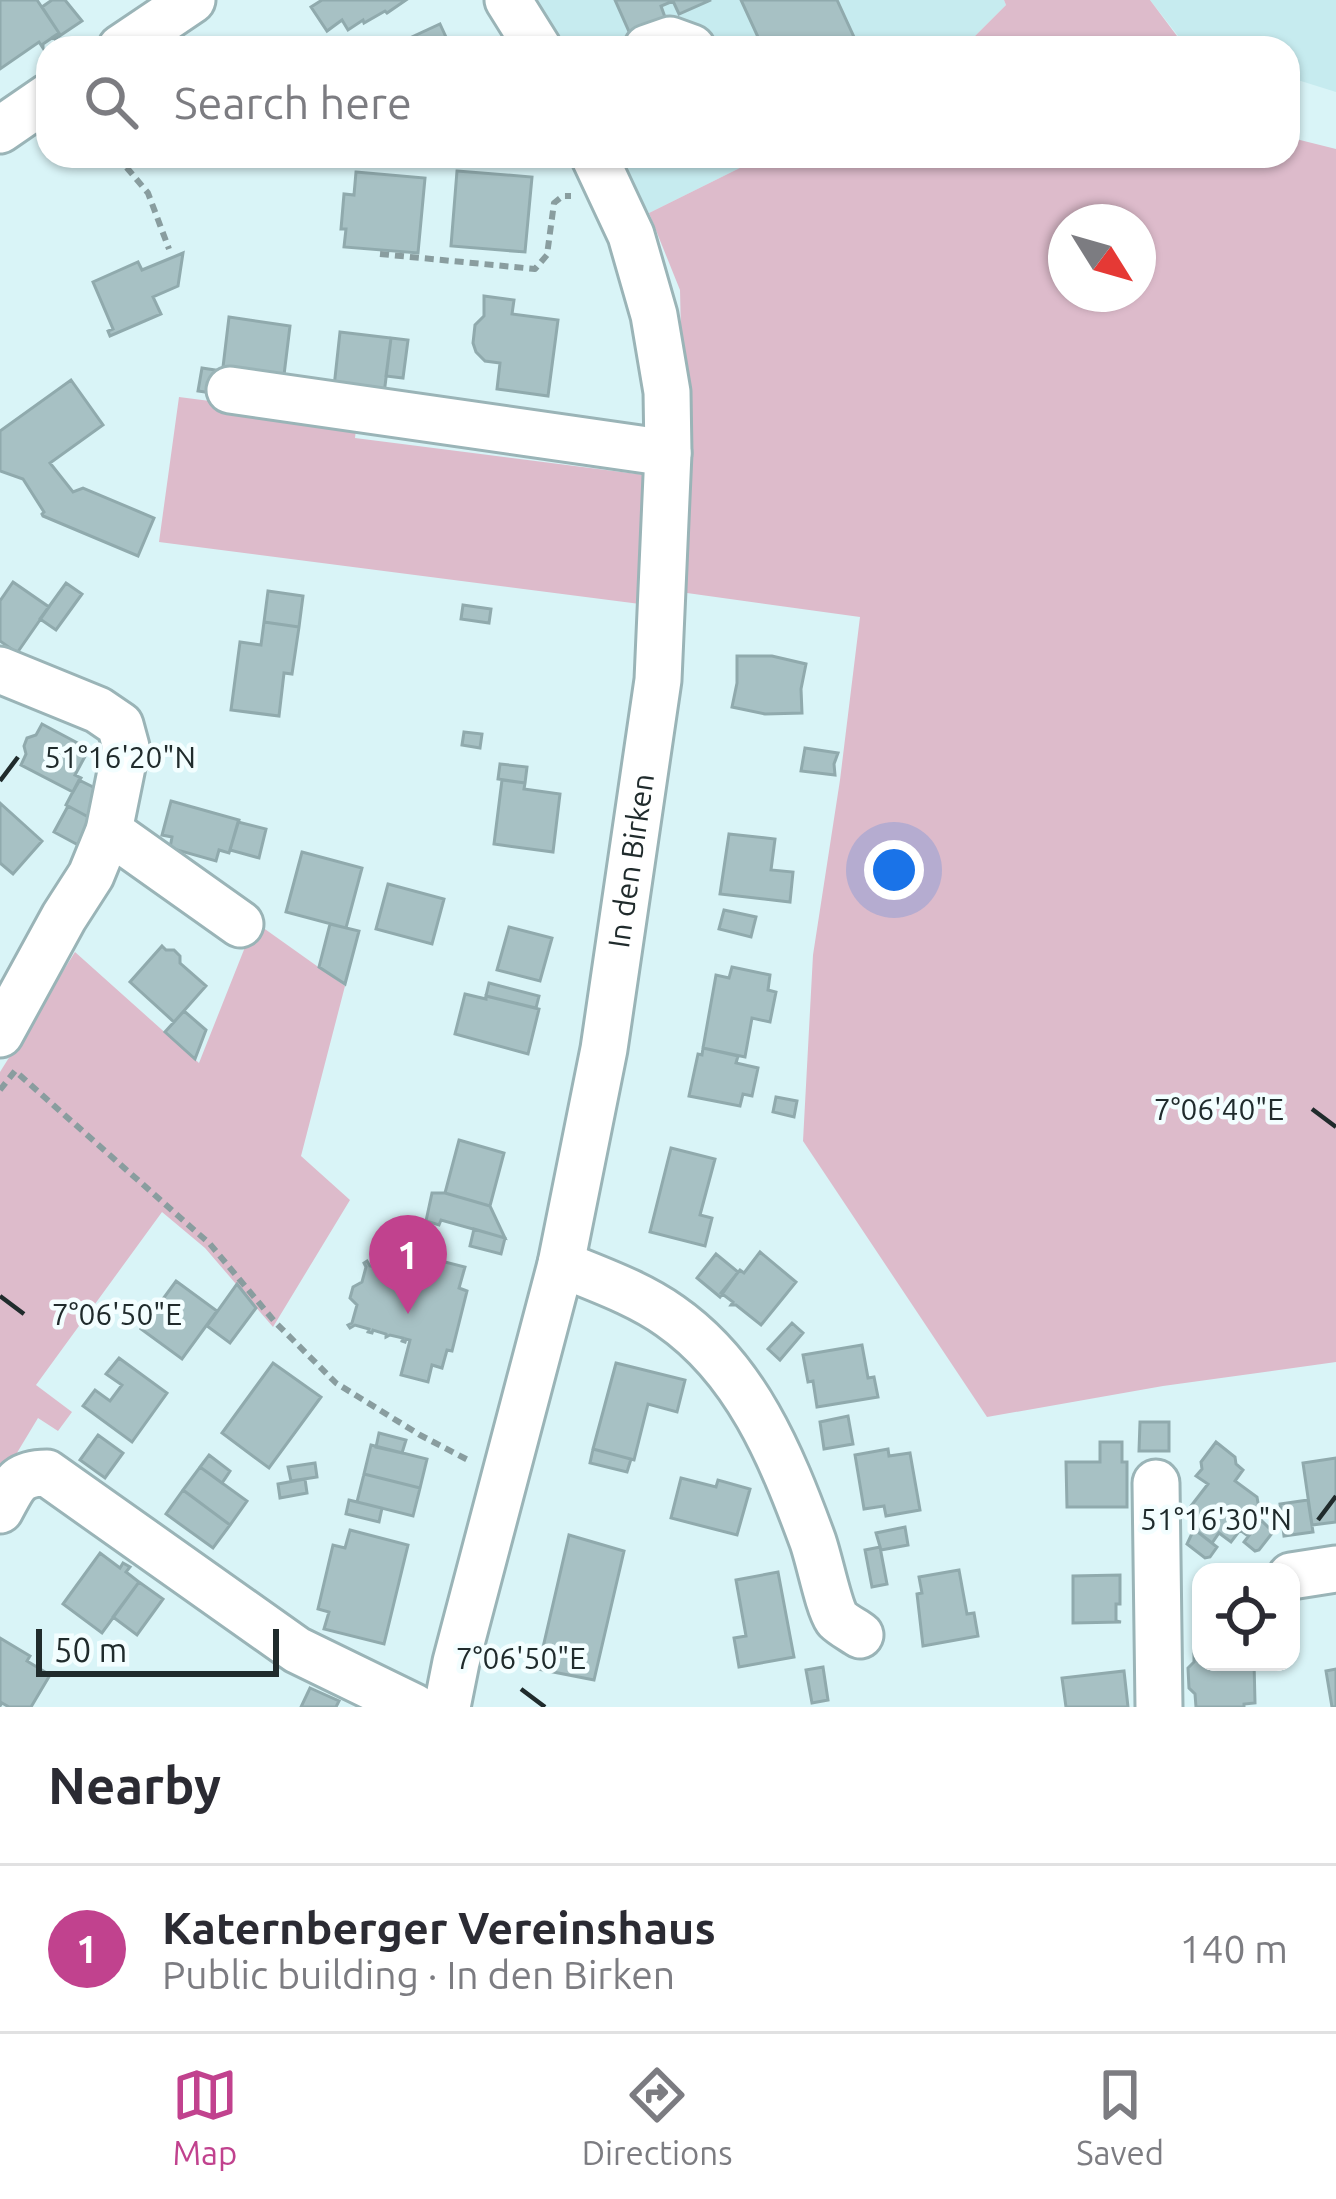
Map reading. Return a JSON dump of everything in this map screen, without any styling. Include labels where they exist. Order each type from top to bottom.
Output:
[{"type":"street","points":[[139,36],[192,0]]},
{"type":"street","points":[[508,0],[530,36]]},
{"type":"street","points":[[0,130],[36,105]]},
{"type":"street","name":"In den Birken","points":[[448,1707],[561,1264],[604,1049],[658,680],[667,392],[654,316],[631,235],[602,175]]},
{"type":"street","points":[[230,390],[668,453]]},
{"type":"street","points":[[0,670],[98,710],[120,725],[125,747],[109,831],[91,875],[0,1034]]},
{"type":"street","points":[[109,831],[240,925]]},
{"type":"street","points":[[561,1264],[668,1314],[703,1342],[735,1379],[785,1466],[836,1617],[860,1635]]},
{"type":"street","points":[[0,1510],[18,1479],[47,1473],[297,1650],[414,1707]]},
{"type":"street","points":[[1156,1484],[1180,1592],[1159,1707]]},
{"type":"street","points":[[1300,1575],[1336,1569]]},
{"type":"path","points":[[127,168],[148,194],[169,249]]},
{"type":"path","points":[[380,254],[536,269],[547,256],[554,202],[602,175]]},
{"type":"path","points":[[0,1090],[15,1071],[210,1244],[275,1322],[335,1383],[420,1435],[504,1478]]},
{"type":"shaded area","points":[[531,0],[1004,0],[1006,5],[975,36],[550,36]]},
{"type":"shaded area","points":[[1004,0],[1150,0],[1177,36],[975,36],[1006,5]]},
{"type":"shaded area","points":[[1150,0],[1336,0],[1336,92],[1300,81],[1300,36],[1178,36]]},
{"type":"shaded area","points":[[1300,140],[1336,149],[1336,1362],[987,1417],[803,1141],[813,955],[860,617],[687,593],[680,290],[649,213],[740,168],[1300,168]]},
{"type":"shaded area","points":[[625,168],[740,168],[649,213]]},
{"type":"shaded area","points":[[179,397],[357,420],[355,438],[645,475],[640,604],[159,542]]},
{"type":"shaded area","points":[[255,922],[345,986],[301,1156],[350,1200],[273,1327],[205,1248],[162,1212],[36,1385],[72,1412],[58,1431],[38,1418],[0,1481],[0,1072],[75,952],[199,1063]]},
{"type":"building","points":[[0,0],[37,0],[59,33],[36,36],[36,44],[0,69]]},
{"type":"building","points":[[52,0],[65,0],[82,21],[54,36],[59,33],[42,7]]},
{"type":"building","points":[[322,0],[406,0],[348,30],[342,20],[327,31],[311,7]]},
{"type":"building","points":[[615,0],[711,0],[679,14],[673,1],[661,6],[666,20],[631,36]]},
{"type":"building","points":[[741,0],[837,0],[854,36],[758,36]]},
{"type":"building","points":[[440,24],[446,36],[414,36]]},
{"type":"building","points":[[457,171],[532,177],[525,252],[451,246]]},
{"type":"building","points":[[356,172],[425,178],[418,253],[344,247],[344,194],[354,195]]},
{"type":"building","points":[[183,253],[178,286],[153,297],[161,314],[110,336],[108,331],[113,329],[93,282],[138,262],[142,270]]},
{"type":"building","points":[[484,296],[514,300],[512,314],[558,320],[548,396],[497,389],[500,363],[485,361],[473,343],[475,325],[484,316]]},
{"type":"building","points":[[229,317],[290,326],[284,375],[223,367]]},
{"type":"building","points":[[340,332],[391,338],[384,394],[334,387]]},
{"type":"building","points":[[391,338],[408,340],[403,378],[386,376]]},
{"type":"building","points":[[202,368],[222,371],[219,394],[198,391]]},
{"type":"building","points":[[71,380],[103,425],[50,463],[73,492],[83,488],[154,518],[138,556],[43,516],[23,479],[0,471],[0,431]]},
{"type":"building","points":[[13,582],[49,607],[17,653],[0,641],[0,601]]},
{"type":"building","points":[[66,583],[82,594],[56,630],[40,619]]},
{"type":"building","points":[[268,591],[303,596],[299,627],[264,622]]},
{"type":"building","points":[[463,605],[491,609],[489,623],[461,619]]},
{"type":"building","points":[[264,622],[299,627],[292,674],[284,673],[279,716],[231,710],[240,642],[261,645]]},
{"type":"building","points":[[737,656],[772,656],[806,664],[802,713],[765,714],[732,707]]},
{"type":"building","points":[[42,724],[89,749],[75,775],[81,778],[73,792],[21,765],[27,738],[36,735]]},
{"type":"building","points":[[464,732],[482,734],[480,748],[462,745]]},
{"type":"building","points":[[805,748],[838,753],[835,775],[801,771]]},
{"type":"building","points":[[500,764],[527,767],[525,783],[498,779]]},
{"type":"building","points":[[79,780],[105,793],[92,819],[66,805]]},
{"type":"building","points":[[502,780],[560,794],[553,852],[494,844]]},
{"type":"building","points":[[171,801],[239,820],[229,853],[219,850],[216,861],[170,848],[172,837],[162,835]]},
{"type":"building","points":[[0,803],[42,841],[13,874],[0,863]]},
{"type":"building","points":[[68,806],[94,820],[80,846],[54,832]]},
{"type":"building","points":[[238,822],[266,829],[259,858],[230,850]]},
{"type":"building","points":[[729,834],[775,839],[771,870],[793,872],[790,902],[720,894]]},
{"type":"building","points":[[302,852],[362,868],[346,928],[286,912]]},
{"type":"building","points":[[388,884],[444,899],[432,944],[376,929]]},
{"type":"building","points":[[724,910],[756,917],[751,937],[719,929]]},
{"type":"building","points":[[330,924],[359,931],[345,984],[319,967]]},
{"type":"building","points":[[509,927],[552,938],[540,981],[497,970]]},
{"type":"building","points":[[162,946],[174,950],[180,963],[206,986],[174,1022],[130,982]]},
{"type":"building","points":[[732,967],[770,975],[768,990],[776,992],[770,1022],[752,1018],[745,1057],[703,1048],[716,975],[729,978]]},
{"type":"building","points":[[489,983],[539,996],[536,1008],[486,996]]},
{"type":"building","points":[[465,994],[539,1009],[528,1054],[455,1034]]},
{"type":"building","points":[[184,1011],[206,1030],[195,1059],[165,1032]]},
{"type":"building","points":[[703,1048],[738,1056],[736,1063],[758,1068],[752,1096],[743,1094],[740,1106],[689,1096]]},
{"type":"building","points":[[776,1097],[797,1101],[794,1117],[773,1112]]},
{"type":"building","points":[[459,1140],[504,1153],[490,1206],[445,1193]]},
{"type":"building","points":[[671,1148],[715,1159],[700,1215],[712,1218],[705,1246],[650,1232]]},
{"type":"building","points":[[432,1193],[490,1206],[505,1238],[441,1220],[439,1225],[426,1221]]},
{"type":"building","points":[[474,1229],[505,1238],[501,1254],[470,1246]]},
{"type":"building","points":[[760,1252],[796,1282],[761,1325],[721,1293]]},
{"type":"building","points":[[716,1254],[738,1272],[720,1297],[697,1278]]},
{"type":"building","points":[[425,1257],[465,1267],[459,1288],[467,1291],[452,1351],[447,1350],[442,1368],[432,1365],[428,1382],[401,1375],[410,1340],[348,1325],[357,1305],[350,1298],[353,1287],[362,1282],[364,1263],[389,1266],[388,1270],[419,1278]]},
{"type":"building","points":[[176,1281],[217,1311],[182,1359],[141,1329]]},
{"type":"building","points":[[237,1284],[256,1308],[230,1343],[207,1326]]},
{"type":"building","points":[[792,1323],[803,1333],[780,1360],[768,1349]]},
{"type":"building","points":[[862,1345],[868,1378],[874,1377],[878,1397],[817,1407],[803,1355]]},
{"type":"building","points":[[119,1358],[167,1393],[132,1442],[83,1406],[95,1390],[110,1401],[122,1385],[106,1374]]},
{"type":"building","points":[[273,1363],[321,1397],[269,1468],[222,1433]]},
{"type":"building","points":[[616,1363],[685,1380],[677,1412],[648,1404],[634,1460],[593,1449]]},
{"type":"building","points":[[848,1416],[853,1444],[824,1449],[820,1422]]},
{"type":"building","points":[[1140,1422],[1169,1422],[1169,1451],[1139,1451]]},
{"type":"building","points":[[379,1433],[406,1440],[402,1453],[376,1447]]},
{"type":"building","points":[[98,1435],[123,1453],[105,1478],[80,1460]]},
{"type":"building","points":[[1100,1442],[1122,1442],[1127,1507],[1067,1507],[1066,1462],[1100,1462]]},
{"type":"building","points":[[1216,1442],[1243,1470],[1235,1481],[1257,1497],[1261,1520],[1248,1536],[1240,1530],[1231,1542],[1219,1533],[1212,1543],[1194,1529],[1191,1506],[1208,1484],[1196,1476]]},
{"type":"building","points":[[371,1445],[427,1459],[420,1488],[364,1474]]},
{"type":"building","points":[[593,1449],[631,1459],[627,1472],[590,1463]]},
{"type":"building","points":[[888,1449],[889,1456],[910,1453],[920,1510],[886,1516],[884,1506],[864,1509],[855,1455]]},
{"type":"building","points":[[209,1455],[230,1471],[222,1483],[200,1467]]},
{"type":"building","points":[[1336,1458],[1336,1522],[1312,1525],[1303,1463]]},
{"type":"building","points":[[315,1463],[317,1477],[291,1481],[288,1467]]},
{"type":"building","points":[[200,1467],[247,1501],[230,1525],[183,1490]]},
{"type":"building","points":[[364,1474],[420,1488],[413,1516],[357,1502]]},
{"type":"building","points":[[681,1478],[716,1487],[718,1480],[750,1489],[737,1535],[671,1518]]},
{"type":"building","points":[[305,1479],[307,1493],[280,1498],[278,1484]]},
{"type":"building","points":[[183,1490],[230,1525],[213,1548],[166,1514]]},
{"type":"building","points":[[349,1500],[382,1508],[379,1522],[346,1514]]},
{"type":"building","points":[[1308,1500],[1313,1532],[1284,1536],[1280,1504]]},
{"type":"building","points":[[1261,1520],[1273,1532],[1255,1551],[1244,1542]]},
{"type":"building","points":[[905,1527],[908,1545],[881,1550],[876,1533]]},
{"type":"building","points":[[1194,1529],[1217,1547],[1210,1557],[1187,1544]]},
{"type":"building","points":[[350,1530],[408,1545],[384,1644],[324,1629],[329,1612],[318,1609],[333,1545],[345,1548]]},
{"type":"building","points":[[569,1535],[624,1551],[594,1680],[538,1669]]},
{"type":"building","points":[[880,1547],[887,1584],[872,1587],[865,1550]]},
{"type":"building","points":[[100,1553],[120,1568],[123,1563],[130,1567],[126,1572],[139,1582],[102,1633],[63,1604]]},
{"type":"building","points":[[959,1570],[967,1614],[974,1613],[978,1636],[923,1646],[919,1577]]},
{"type":"building","points":[[778,1572],[794,1657],[739,1667],[734,1638],[746,1636],[736,1580]]},
{"type":"building","points":[[1120,1575],[1116,1621],[1121,1622],[1073,1623],[1073,1576]]},
{"type":"building","points":[[139,1582],[163,1599],[137,1635],[113,1617]]},
{"type":"building","points":[[0,1638],[50,1675],[31,1707],[0,1706]]},
{"type":"building","points":[[1192,1664],[1192,1671],[1254,1671],[1255,1703],[1196,1707],[1188,1668]]},
{"type":"building","points":[[823,1667],[828,1700],[812,1703],[806,1670]]},
{"type":"building","points":[[1336,1669],[1336,1707],[1332,1707],[1326,1671]]},
{"type":"building","points":[[1124,1671],[1128,1707],[1066,1707],[1062,1678]]},
{"type":"building","points":[[310,1688],[339,1701],[336,1707],[301,1707]]},
{"type":"place","name":"Katernberger Vereinshaus","points":[[408,1314]]}]
